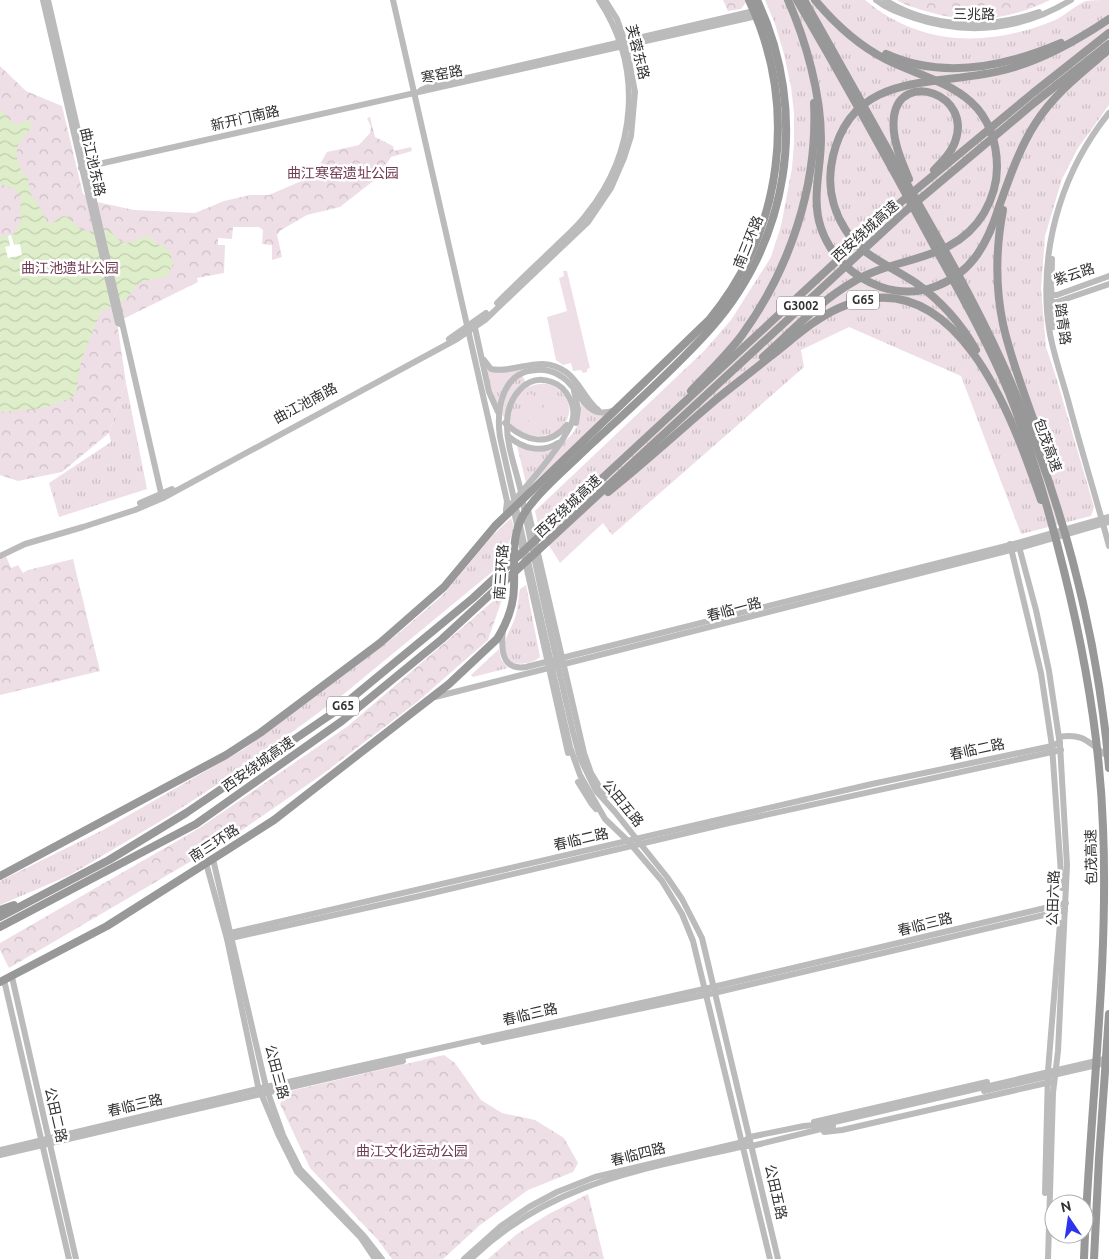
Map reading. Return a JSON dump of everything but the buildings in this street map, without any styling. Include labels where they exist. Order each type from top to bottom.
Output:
[{"type":"highway","name":"南三环路","points":[[0,876],[226,756],[380,644],[444,587],[495,526],[701,329],[717,310],[740,276],[759,236],[768,207],[774,171],[779,115],[772,66],[750,0]]},
{"type":"highway","name":"南三环路","points":[[5,980],[107,926],[274,820],[428,700],[487,650],[503,630],[512,604],[514,548],[520,520],[533,501],[709,331],[739,292],[758,257],[769,228],[781,184],[787,134],[785,95],[781,71],[771,34],[757,0]]},
{"type":"highway","points":[[788,0],[799,28],[818,99],[821,151],[816,194],[818,215],[823,234],[831,250],[851,271],[881,287],[910,291],[925,290],[944,283],[962,272],[972,262],[982,250],[991,231],[1018,157],[1028,136],[1050,103],[1072,80],[1109,49]]},
{"type":"highway","points":[[798,0],[921,209]]},
{"type":"highway","points":[[804,0],[976,317]]},
{"type":"highway","points":[[719,397],[819,306],[848,285],[882,268],[942,250],[959,240],[972,230],[982,217],[995,188],[998,163],[992,134],[979,112],[960,93],[878,56],[850,36],[815,0]]},
{"type":"highway","points":[[830,17],[867,44],[888,55],[916,64],[947,69],[981,66],[1027,56],[1066,41],[1109,18]]},
{"type":"highway","points":[[994,388],[972,342],[952,315],[922,288],[865,251],[848,234],[839,219],[832,196],[830,178],[837,141],[850,120],[861,108],[878,95],[904,85],[975,77],[1002,71],[1054,52],[1109,18]]},
{"type":"highway","name":"西安绕城高速","points":[[0,917],[109,860],[186,813],[336,711],[472,598],[903,201],[1033,93],[1109,33]]},
{"type":"highway","name":"西安绕城高速","points":[[0,927],[196,824],[342,721],[442,639],[895,221],[1034,103],[1109,44]]},
{"type":"highway","points":[[644,439],[732,347],[758,311],[780,270],[796,230],[812,166],[815,119],[810,69]]},
{"type":"highway","name":"G65","points":[[903,201],[948,155],[955,144],[957,133],[955,114],[947,100],[934,92],[917,92],[906,97],[899,103],[895,112],[894,127],[898,150],[921,209]]},
{"type":"highway","points":[[1010,180],[1002,211],[998,238],[998,278],[1001,310],[1011,353],[1042,446],[1066,538]]},
{"type":"highway","name":"包茂高速","points":[[921,209],[1007,373],[1038,449],[1066,538],[1087,623],[1107,740],[1109,768]]},
{"type":"highway","name":"G65","points":[[575,518],[619,483],[719,397],[826,315],[840,307],[856,302],[880,299],[901,300],[928,310],[943,319],[957,332],[994,388],[1026,457],[1064,567]]},
{"type":"highway","name":"包茂高速","points":[[976,317],[1008,392],[1053,520],[1082,649],[1099,762],[1104,852],[1104,936],[1084,1259]]},
{"type":"highway","points":[[0,931],[52,904],[100,874]]},
{"type":"highway","points":[[0,910],[75,878]]},
{"type":"highway","points":[[1094,1259],[1109,1014]]},
{"type":"street","name":"曲江池东路","points":[[43,0],[122,324],[161,496]]},
{"type":"street","name":"曲江池东路","points":[[48,0],[84,167]]},
{"type":"street","points":[[394,0],[507,501],[506,510]]},
{"type":"street","name":"芙蓉东路","points":[[599,0],[612,21],[622,44]]},
{"type":"street","name":"芙蓉东路","points":[[587,219],[607,185],[620,156],[626,135],[630,93],[617,19],[606,0]]},
{"type":"street","name":"三兆路","points":[[876,0],[890,9],[933,25],[972,30],[1018,24],[1041,16],[1071,0]]},
{"type":"street","name":"三兆路","points":[[885,0],[923,16],[967,25],[999,23],[1019,19],[1039,12],[1062,0]]},
{"type":"street","name":"寒窑路","points":[[415,92],[429,91],[622,44],[756,14]]},
{"type":"street","name":"新开门南路","points":[[84,167],[415,92]]},
{"type":"street","name":"踏青路","points":[[1109,113],[1083,151],[1063,192],[1049,252],[1049,325],[1055,355],[1109,533]]},
{"type":"street","name":"踏青路","points":[[1049,295],[1052,258],[1059,220],[1067,195],[1081,163],[1109,119]]},
{"type":"street","points":[[467,329],[475,328],[492,313],[587,219]]},
{"type":"street","name":"曲江池南路","points":[[0,556],[25,544],[118,516],[161,496],[467,329],[587,219]]},
{"type":"street","name":"紫云路","points":[[1049,295],[1056,295],[1109,276]]},
{"type":"street","name":"紫云路","points":[[1049,303],[1109,284]]},
{"type":"street","points":[[475,328],[489,392],[497,411],[516,432],[534,440],[548,439],[560,433],[569,423],[572,410]]},
{"type":"street","points":[[480,350],[486,365],[491,369],[499,371],[529,364],[546,364],[560,368],[573,378],[590,402],[601,412]]},
{"type":"street","name":"公田五路","points":[[569,381],[554,372],[532,370],[523,373],[505,390],[499,407],[498,426],[509,477],[580,775],[605,819],[662,881],[682,914],[693,941],[770,1259]]},
{"type":"street","name":"公田五路","points":[[572,410],[570,398],[566,391],[552,382],[534,380],[526,383],[515,394],[508,413],[507,432],[520,486],[570,733],[596,791],[615,812],[682,899],[702,938],[778,1259]]},
{"type":"street","points":[[569,381],[589,408],[609,413],[618,409]]},
{"type":"street","points":[[482,390],[494,418],[507,435],[522,445],[537,449],[554,446],[561,442],[575,424],[578,409],[569,381]]},
{"type":"street","points":[[495,526],[553,454],[572,422],[572,410]]},
{"type":"street","points":[[509,477],[515,519],[565,744],[576,776],[591,803],[605,819]]},
{"type":"street","points":[[520,486],[532,526],[562,662],[587,763],[615,812]]},
{"type":"street","name":"曲江池南路","points":[[0,552],[24,540],[161,496]]},
{"type":"street","name":"踏青路","points":[[1106,520],[1109,546]]},
{"type":"street","name":"春临一路","points":[[428,700],[562,662],[1015,546],[1106,520]]},
{"type":"street","name":"公田六路","points":[[1015,546],[1036,610],[1050,671],[1060,743],[1067,865],[1056,1066],[1051,1082],[1044,1259]]},
{"type":"street","name":"公田六路","points":[[1015,546],[1041,673],[1052,749],[1064,907],[1049,1068],[1051,1082],[1048,1259]]},
{"type":"street","name":"春临一路","points":[[503,630],[503,654],[509,664],[522,668],[547,666]]},
{"type":"street","name":"春临二路","points":[[228,936],[420,896],[872,784],[1052,749],[1060,743],[1071,740],[1091,743],[1109,757]]},
{"type":"street","name":"公田三路","points":[[210,861],[264,1090],[279,1136],[297,1172],[361,1238],[375,1259]]},
{"type":"street","name":"春临三路","points":[[0,1155],[49,1141],[264,1090],[713,990],[1064,907]]},
{"type":"street","name":"公田二路","points":[[5,980],[49,1141],[76,1259]]},
{"type":"street","name":"公田二路","points":[[5,980],[68,1259]]},
{"type":"street","points":[[840,1122],[1109,1058]]},
{"type":"street","points":[[840,1122],[1109,1062]]},
{"type":"street","points":[[804,1126],[824,1119],[1056,1066]]},
{"type":"street","points":[[806,1134],[842,1130],[1051,1082]]},
{"type":"street","name":"公田三路","points":[[264,1090],[300,1169],[364,1236],[382,1259]]},
{"type":"street","name":"春临四路","points":[[464,1259],[501,1226],[529,1207],[557,1192],[594,1177],[743,1144],[752,1146],[806,1134],[840,1122]]},
{"type":"street","name":"春临四路","points":[[471,1259],[504,1230],[532,1211],[560,1196],[596,1182],[743,1144],[750,1137],[804,1126],[840,1122]]},
{"type":"street","name":"春临三路","points":[[0,1150],[42,1143]]},
{"type":"green space","points":[[723,0],[745,0],[746,2],[741,9],[728,11]]},
{"type":"green space","points":[[765,0],[865,0],[886,15],[909,27],[932,34],[956,38],[980,38],[1004,35],[1053,21],[1086,1],[1109,0],[1109,105],[1078,148],[1062,179],[1045,236],[1041,289],[1046,347],[1094,507],[1091,516],[1021,534],[961,376],[849,327],[801,350],[804,367],[612,535],[603,523],[560,563],[539,529],[535,511],[704,351],[731,320],[771,257],[781,226],[792,168],[794,113],[784,54]]},
{"type":"green space","points":[[897,0],[1050,0],[1018,13],[972,19],[939,15],[909,6]]},
{"type":"green space","name":"曲江池遗址公园","points":[[0,66],[26,91],[62,106],[83,194],[97,202],[134,210],[195,213],[224,201],[250,195],[269,195],[313,176],[327,152],[359,145],[370,133],[371,127],[367,118],[370,117],[375,137],[393,146],[394,151],[411,147],[412,151],[391,157],[377,178],[340,207],[307,215],[281,230],[277,235],[282,257],[272,260],[272,245],[262,244],[263,230],[259,227],[233,227],[232,239],[218,238],[218,245],[225,245],[224,273],[197,278],[198,282],[117,322],[126,383],[109,433],[62,472],[18,481],[0,475]]},
{"type":"green space","points":[[563,271],[567,271],[590,368],[587,369],[587,372],[583,373],[581,370],[573,371],[571,363],[563,365],[556,360],[547,317],[567,311],[559,278],[564,276]]},
{"type":"green space","points":[[487,369],[518,369],[529,387],[544,384],[552,385],[558,389],[567,401],[569,412],[565,423],[557,431],[545,436],[531,435],[517,429],[503,416],[494,399]]},
{"type":"green space","points":[[126,383],[147,489],[59,517],[49,483],[111,442],[109,433]]},
{"type":"green space","points":[[542,387],[559,396],[555,404],[537,395]]},
{"type":"green space","points":[[529,393],[544,401],[538,413],[523,405]]},
{"type":"green space","points":[[580,399],[591,411],[607,415],[529,487],[578,425],[581,407]]},
{"type":"green space","points":[[546,402],[561,410],[555,421],[540,414]]},
{"type":"green space","points":[[530,411],[547,419],[542,428],[526,419]]},
{"type":"green space","points":[[517,446],[534,451],[552,450],[526,483]]},
{"type":"green space","points":[[511,518],[514,527],[509,543],[509,558],[345,693],[253,761],[169,816],[70,875],[0,905],[0,881],[103,830],[244,749],[323,691],[399,633],[443,595],[493,535]]},
{"type":"green space","points":[[6,556],[11,568],[18,565],[23,573],[28,570],[73,559],[100,671],[0,695],[0,559]]},
{"type":"green space","points":[[526,585],[540,657],[531,662],[516,664],[512,663],[508,657],[505,646],[507,635],[516,615],[520,589]]},
{"type":"green space","points":[[505,591],[488,640],[417,702],[320,776],[229,839],[9,968],[0,950],[0,943],[198,829],[348,726]]},
{"type":"green space","points":[[499,649],[501,659],[508,668],[473,677],[471,675]]},
{"type":"green space","name":"曲江文化运动公园","points":[[444,1055],[455,1063],[481,1100],[502,1113],[535,1120],[564,1138],[578,1163],[573,1172],[528,1190],[480,1225],[443,1259],[392,1259],[378,1240],[310,1168],[280,1104],[286,1092]]},
{"type":"green space","points":[[588,1194],[604,1259],[488,1259],[517,1234],[547,1215]]},
{"type":"water","points":[[0,109],[16,125],[28,120],[32,124],[18,145],[16,155],[21,171],[28,178],[30,193],[47,222],[52,223],[63,216],[69,217],[82,230],[92,232],[110,230],[119,240],[127,243],[147,236],[158,245],[162,244],[170,252],[173,263],[168,276],[140,282],[126,299],[101,311],[81,361],[76,392],[73,397],[44,408],[0,412],[0,237],[15,233],[20,223],[21,198],[16,189],[0,184]]},
{"type":"pier","points":[[11,235],[14,245],[20,244],[22,255],[8,258],[5,247],[10,246],[8,236]]},
{"type":"park label","name":"曲江寒窑遗址公园","points":[[343,173]]}]
